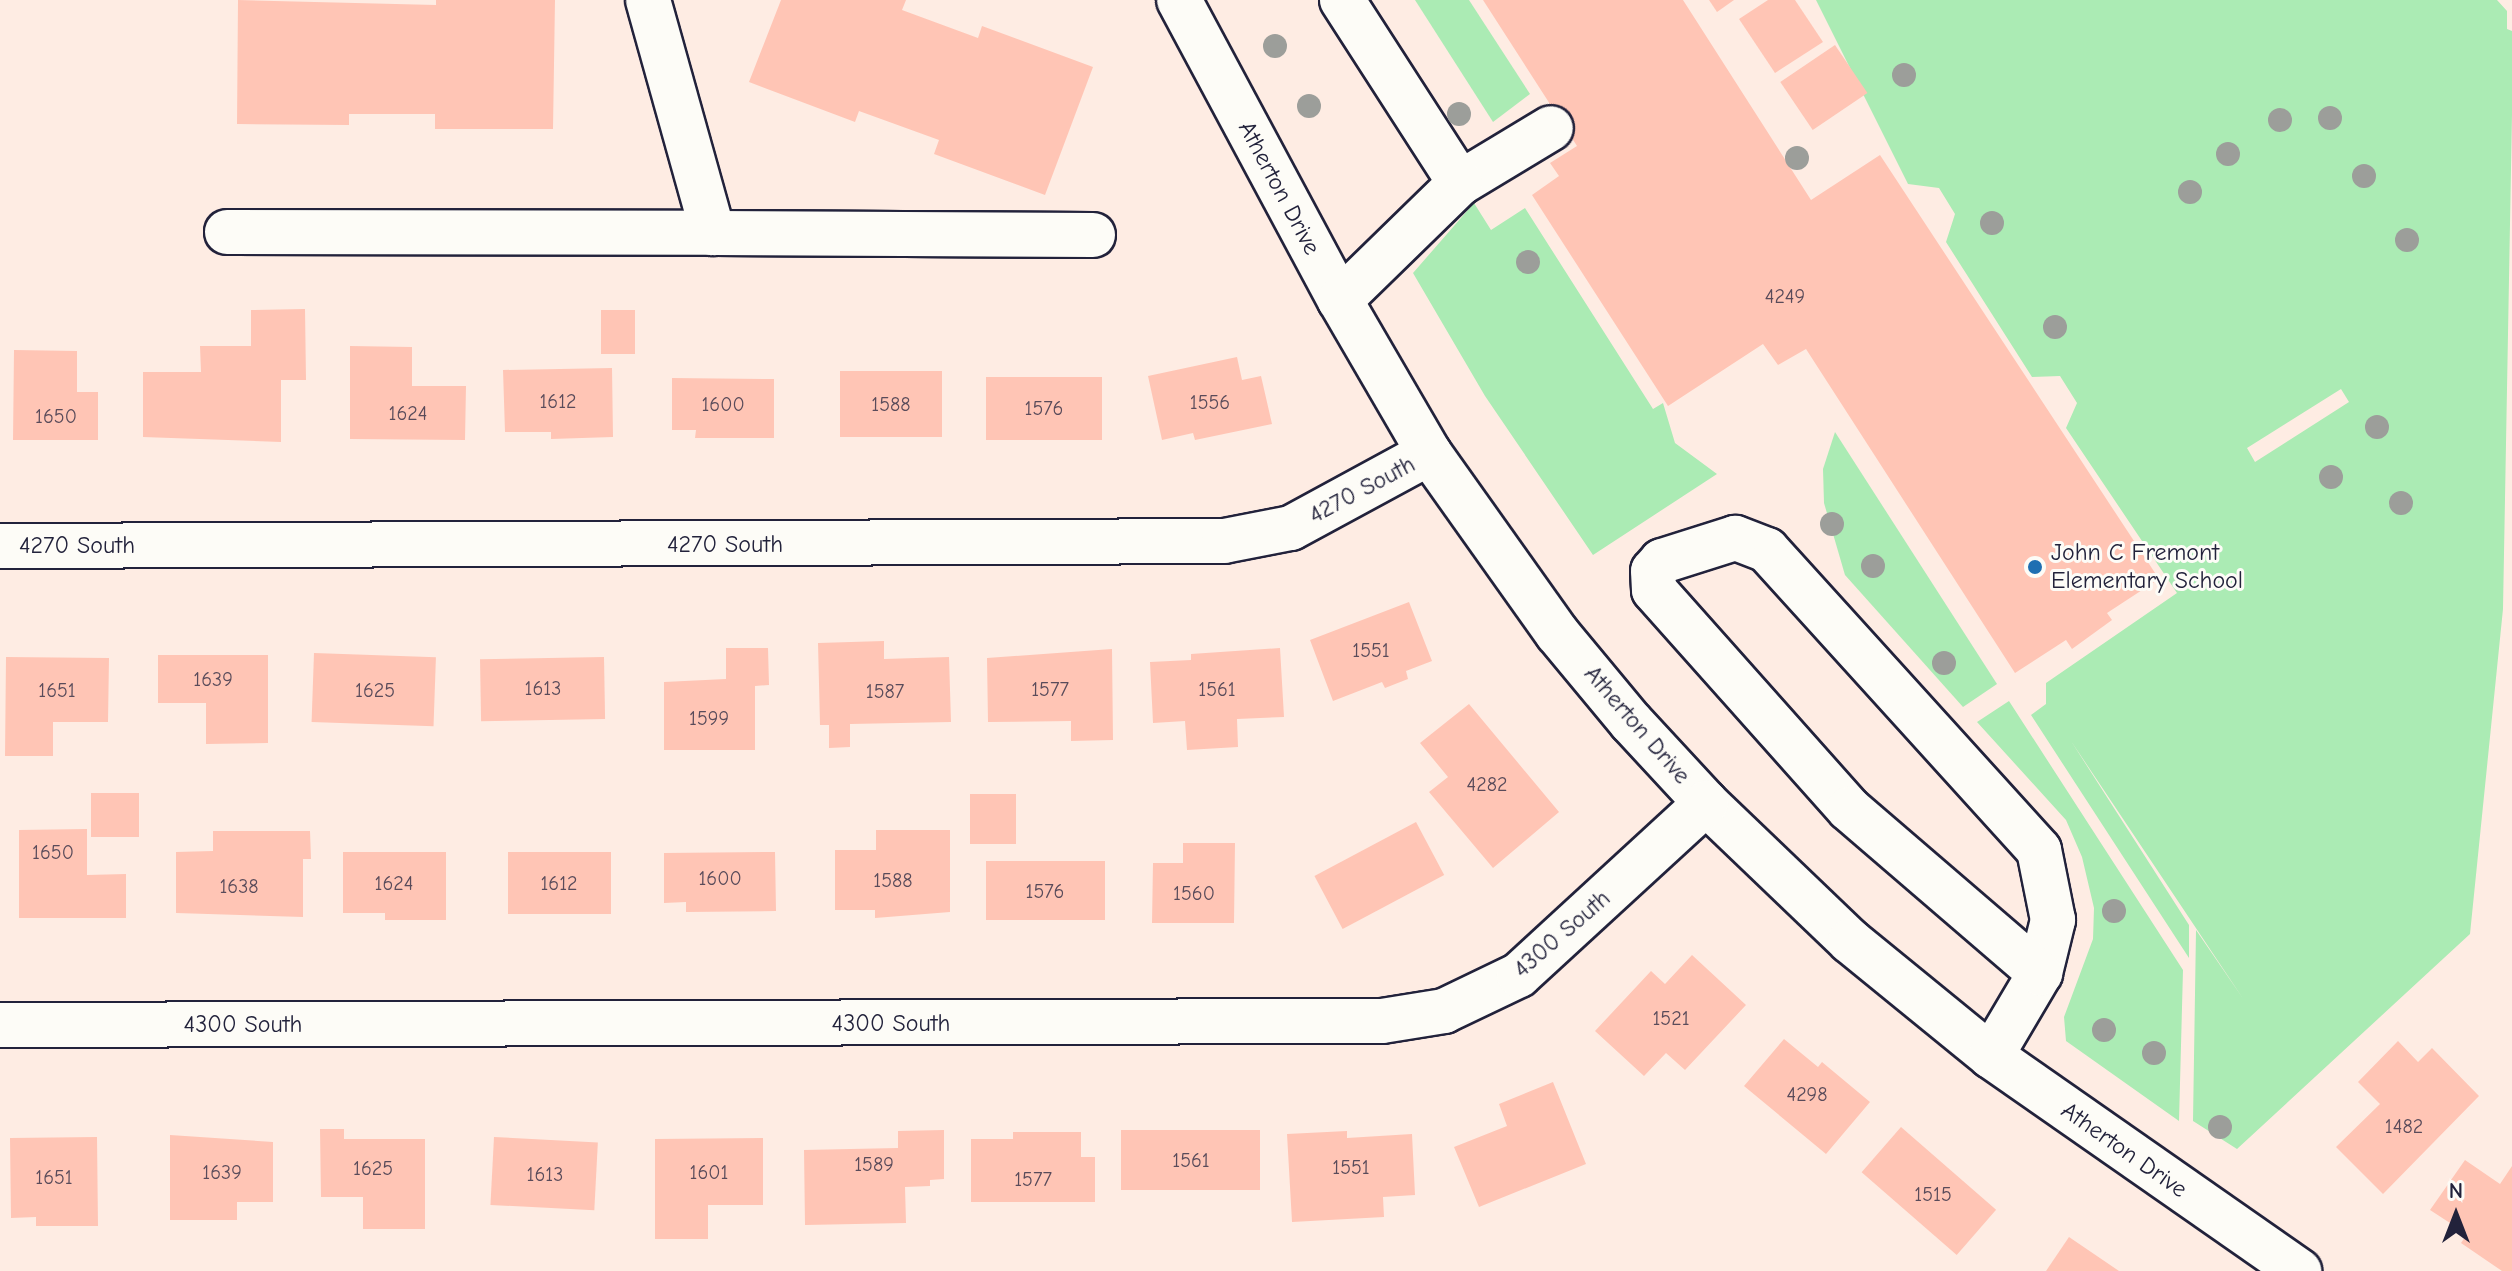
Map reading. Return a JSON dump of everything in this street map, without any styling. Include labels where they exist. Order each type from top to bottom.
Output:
[{"type":"street","points":[[648,0],[713,233]]},
{"type":"street","name":"Atherton Drive","points":[[1179,0],[1340,300],[1429,453],[1557,633],[1706,803],[1850,941],[1991,1056],[2299,1271]]},
{"type":"street","points":[[1342,0],[1460,183]]},
{"type":"street","points":[[1340,300],[1460,183],[1551,128]]},
{"type":"street","points":[[227,232],[1093,235]]},
{"type":"street","name":"4270 South","points":[[0,546],[1224,541],[1291,528],[1429,453]]},
{"type":"street","points":[[1991,1056],[2040,973],[2053,920],[2039,850],[1767,550],[1735,538],[1662,561],[1653,571],[1654,590],[1849,809],[2040,973]]},
{"type":"street","name":"4300 South","points":[[0,1025],[1382,1021],[1444,1011],[1519,975],[1706,803]]},
{"type":"green space","points":[[1415,0],[1469,0],[1530,94],[1493,122]]},
{"type":"green space","points":[[1816,0],[2497,0],[2507,11],[2507,29],[2512,31],[2512,114],[2503,609],[2470,934],[2237,1149],[2193,1121],[2196,930],[2244,1000],[2071,741],[2189,925],[2189,958],[2031,715],[2046,704],[2046,683],[2177,593],[2066,428],[2077,403],[2060,376],[2032,377],[1946,242],[1955,214],[1939,188],[1908,184]],"holes":[[[2341,389],[2349,402],[2255,462],[2247,448]]]},
{"type":"green space","points":[[1474,203],[1491,230],[1525,208],[1653,409],[1663,403],[1675,443],[1717,474],[1593,555],[1485,396],[1413,273]]},
{"type":"green space","points":[[1835,432],[1997,684],[1963,707],[1845,575],[1824,503],[1823,469]]},
{"type":"green space","points":[[2009,701],[2183,970],[2179,1121],[2066,1041],[2064,1017],[2093,939],[2094,908],[2082,857],[2066,820],[1977,722]]},
{"type":"building","points":[[238,0],[436,5],[436,0],[555,0],[553,129],[435,129],[435,114],[349,114],[349,125],[237,124]]},
{"type":"building","points":[[781,0],[906,0],[902,10],[978,38],[982,26],[1093,67],[1045,195],[934,154],[939,140],[859,111],[855,122],[749,82]]},
{"type":"building","points":[[1483,0],[1683,0],[1811,200],[1880,155],[2159,579],[2107,613],[2112,620],[2072,649],[2066,640],[2015,673],[1806,349],[1778,365],[1763,344],[1668,406],[1532,195],[1559,176],[1550,163],[1577,146]]},
{"type":"building","points":[[1709,0],[1734,0],[1717,12]]},
{"type":"building","points":[[1768,0],[1795,0],[1823,42],[1775,73],[1739,19]]},
{"type":"building","points":[[1835,45],[1867,93],[1813,130],[1780,82]]},
{"type":"building","points":[[305,309],[306,380],[281,380],[281,442],[143,437],[143,372],[201,372],[200,346],[251,346],[251,310]]},
{"type":"building","points":[[601,310],[635,310],[635,354],[601,354]]},
{"type":"building","points":[[350,346],[412,347],[412,386],[466,386],[465,440],[350,439]]},
{"type":"building","points":[[14,350],[77,351],[77,392],[98,392],[98,440],[13,440]]},
{"type":"building","points":[[1237,357],[1242,380],[1261,376],[1272,424],[1195,440],[1193,433],[1162,440],[1148,376]]},
{"type":"building","points":[[612,368],[613,437],[551,439],[551,432],[505,432],[503,370]]},
{"type":"building","points":[[840,371],[942,371],[942,437],[840,437]]},
{"type":"building","points":[[986,377],[1102,377],[1102,440],[986,440]]},
{"type":"building","points":[[672,378],[774,379],[774,438],[695,438],[696,430],[672,430]]},
{"type":"building","points":[[1409,602],[1432,661],[1406,671],[1408,679],[1385,688],[1382,682],[1333,701],[1310,640]]},
{"type":"building","points":[[884,641],[884,659],[949,657],[951,722],[850,724],[850,747],[829,748],[829,725],[820,725],[818,643]]},
{"type":"building","points":[[726,648],[768,648],[769,685],[755,686],[755,750],[664,750],[664,682],[726,679]]},
{"type":"building","points":[[1280,648],[1284,717],[1237,719],[1238,747],[1187,750],[1185,721],[1153,723],[1150,662],[1191,660],[1191,654]]},
{"type":"building","points":[[1112,649],[1113,740],[1071,741],[1071,721],[988,722],[987,658]]},
{"type":"building","points":[[314,653],[436,657],[434,726],[312,722]]},
{"type":"building","points":[[158,655],[268,655],[268,743],[206,744],[206,703],[158,703]]},
{"type":"building","points":[[6,657],[109,658],[108,722],[53,722],[53,756],[5,756]]},
{"type":"building","points":[[604,657],[605,719],[481,721],[480,659]]},
{"type":"building","points":[[1469,704],[1559,812],[1493,868],[1429,792],[1448,777],[1420,743]]},
{"type":"building","points":[[91,793],[139,793],[139,837],[91,837]]},
{"type":"building","points":[[970,794],[1016,794],[1016,844],[970,844]]},
{"type":"building","points":[[1416,822],[1444,875],[1343,929],[1314,876]]},
{"type":"building","points":[[87,829],[87,875],[126,874],[126,918],[19,918],[19,830]]},
{"type":"building","points":[[876,830],[950,830],[950,912],[875,918],[875,910],[835,910],[835,850],[876,850]]},
{"type":"building","points":[[213,831],[310,831],[311,859],[303,859],[303,917],[176,913],[176,852],[213,851]]},
{"type":"building","points":[[1183,843],[1235,843],[1234,923],[1152,923],[1153,863],[1183,863]]},
{"type":"building","points":[[343,852],[446,852],[446,920],[385,920],[385,913],[343,913]]},
{"type":"building","points":[[508,852],[611,852],[611,914],[508,914]]},
{"type":"building","points":[[775,852],[776,911],[686,912],[686,902],[664,903],[664,853]]},
{"type":"building","points":[[986,861],[1105,861],[1105,920],[986,920]]},
{"type":"building","points":[[1692,955],[1746,1005],[1685,1070],[1666,1053],[1644,1076],[1595,1031],[1651,971],[1665,984]]},
{"type":"building","points":[[1784,1039],[1818,1067],[1822,1062],[1870,1102],[1826,1154],[1744,1086]]},
{"type":"building","points":[[2398,1041],[2418,1062],[2432,1048],[2479,1096],[2383,1194],[2336,1147],[2380,1104],[2358,1082]]},
{"type":"building","points":[[1553,1082],[1586,1164],[1479,1207],[1454,1147],[1507,1126],[1499,1104]]},
{"type":"building","points":[[1901,1127],[1996,1210],[1957,1255],[1862,1172]]},
{"type":"building","points":[[320,1129],[344,1129],[344,1139],[425,1139],[425,1229],[363,1229],[363,1197],[321,1197]]},
{"type":"building","points":[[944,1130],[944,1179],[930,1180],[930,1186],[905,1187],[906,1223],[805,1225],[804,1150],[898,1148],[898,1131]]},
{"type":"building","points":[[1121,1130],[1260,1130],[1260,1190],[1121,1190]]},
{"type":"building","points":[[1347,1131],[1347,1138],[1412,1134],[1415,1195],[1383,1197],[1384,1217],[1292,1222],[1287,1134]]},
{"type":"building","points":[[1013,1132],[1081,1132],[1081,1157],[1095,1157],[1095,1202],[971,1202],[971,1139],[1013,1139]]},
{"type":"building","points":[[170,1135],[273,1142],[273,1202],[237,1202],[237,1220],[170,1220]]},
{"type":"building","points":[[97,1137],[98,1226],[36,1226],[36,1217],[11,1218],[10,1138]]},
{"type":"building","points":[[494,1137],[598,1142],[594,1210],[490,1205]]},
{"type":"building","points":[[763,1138],[763,1205],[708,1205],[708,1239],[655,1239],[655,1139]]},
{"type":"building","points":[[2465,1160],[2500,1184],[2512,1166],[2512,1271],[2502,1271],[2461,1243],[2467,1234],[2430,1210]]},
{"type":"building","points":[[2069,1237],[2119,1271],[2046,1271]]},
{"type":"place","name":"John C Fremont Elementary School","points":[[2035,567]]}]
